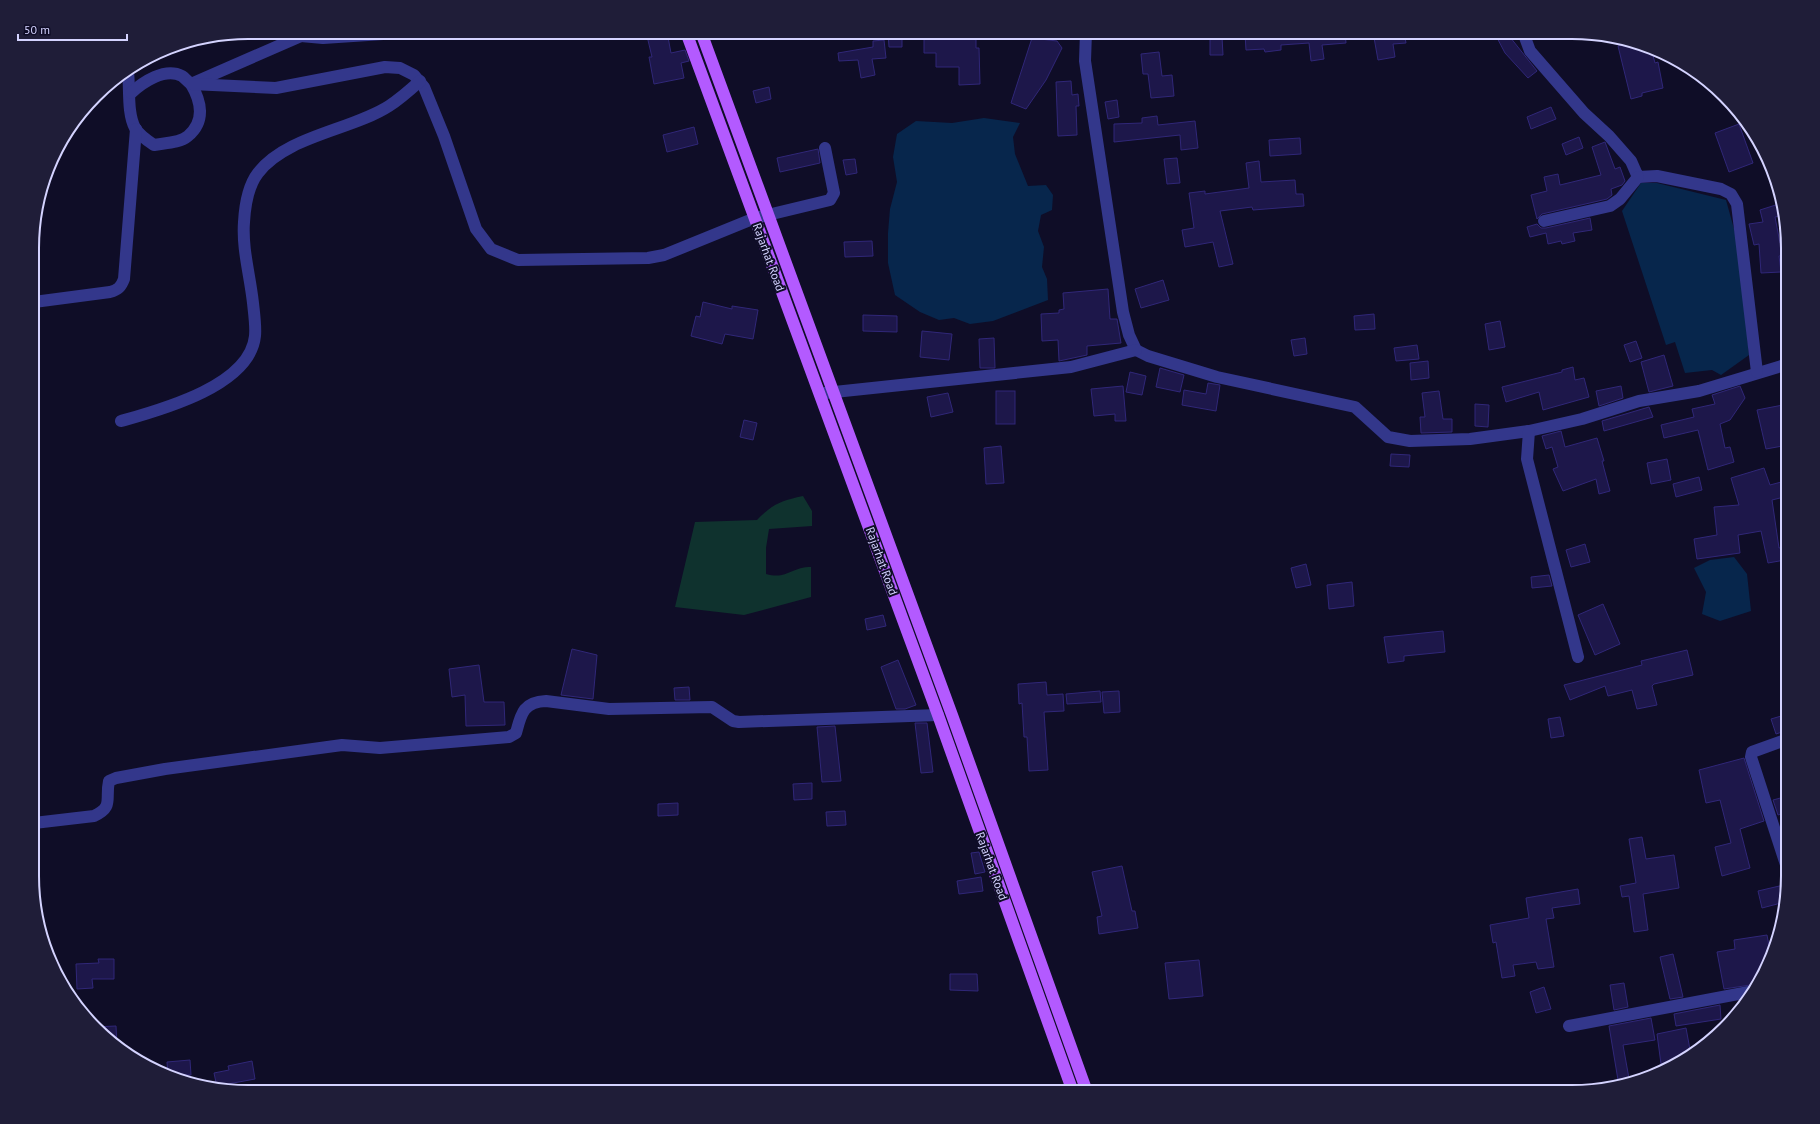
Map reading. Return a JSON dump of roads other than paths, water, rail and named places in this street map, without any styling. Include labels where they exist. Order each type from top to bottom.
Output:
[{"type":"main road","name":"Rajarhat Road","points":[[689,39],[938,715],[1070,1085]]},
{"type":"main road","name":"Rajarhat Road","points":[[704,39],[952,715],[1084,1085]]},
{"type":"street","points":[[191,84],[286,39]]},
{"type":"street","points":[[1086,39],[1085,61],[1123,312],[1129,335],[1136,350],[1148,356],[1217,377],[1355,407],[1388,437],[1410,441],[1470,440],[1529,431],[1582,419],[1639,401],[1699,392],[1757,372],[1781,366]]},
{"type":"street","points":[[1526,39],[1530,51],[1584,113],[1609,136],[1631,161],[1638,177]]},
{"type":"street","points":[[191,84],[276,88],[385,67],[400,68],[414,75],[424,87],[444,136],[476,229],[491,249],[518,260],[648,258],[664,255],[755,218],[830,200],[834,193],[825,148]]},
{"type":"street","points":[[131,93],[144,81],[169,74],[181,76],[191,84],[198,96],[202,111],[196,125],[188,136],[174,142],[154,145],[136,129]]},
{"type":"street","points":[[39,301],[110,292],[117,290],[122,285],[124,279],[136,129],[129,107],[131,93],[129,76]]},
{"type":"street","points":[[121,421],[196,397],[227,377],[245,360],[255,337],[253,303],[243,233],[245,207],[250,188],[258,173],[282,152],[389,106],[420,81]]},
{"type":"street","points":[[1544,221],[1610,206],[1620,199],[1638,177],[1657,176],[1721,189],[1731,194],[1737,204],[1757,372]]},
{"type":"street","points":[[819,393],[833,393],[1071,367],[1136,350]]},
{"type":"street","points":[[1529,431],[1527,459],[1578,657]]},
{"type":"street","points":[[39,823],[87,817],[104,812],[108,805],[109,782],[116,778],[165,769],[342,745],[380,748],[509,737],[516,733],[525,708],[537,701],[608,709],[712,708],[733,721],[738,722],[938,715]]},
{"type":"street","points":[[1781,742],[1752,752],[1751,757],[1781,849]]},
{"type":"street","points":[[1569,1026],[1746,993]]},
{"type":"water","points":[[984,118],[1020,123],[1013,137],[1015,154],[1028,186],[1046,185],[1053,195],[1052,210],[1041,215],[1038,231],[1044,247],[1042,267],[1047,279],[1048,300],[993,321],[970,324],[954,318],[939,320],[920,312],[895,295],[888,263],[888,233],[890,209],[897,182],[893,157],[897,134],[916,121],[952,123]]},
{"type":"water","points":[[1641,183],[1657,183],[1726,200],[1739,247],[1749,355],[1721,375],[1712,370],[1685,373],[1675,342],[1666,345],[1622,211]]},
{"type":"water","points":[[1734,557],[1747,574],[1751,611],[1720,621],[1702,614],[1706,592],[1694,568],[1710,560]]}]
